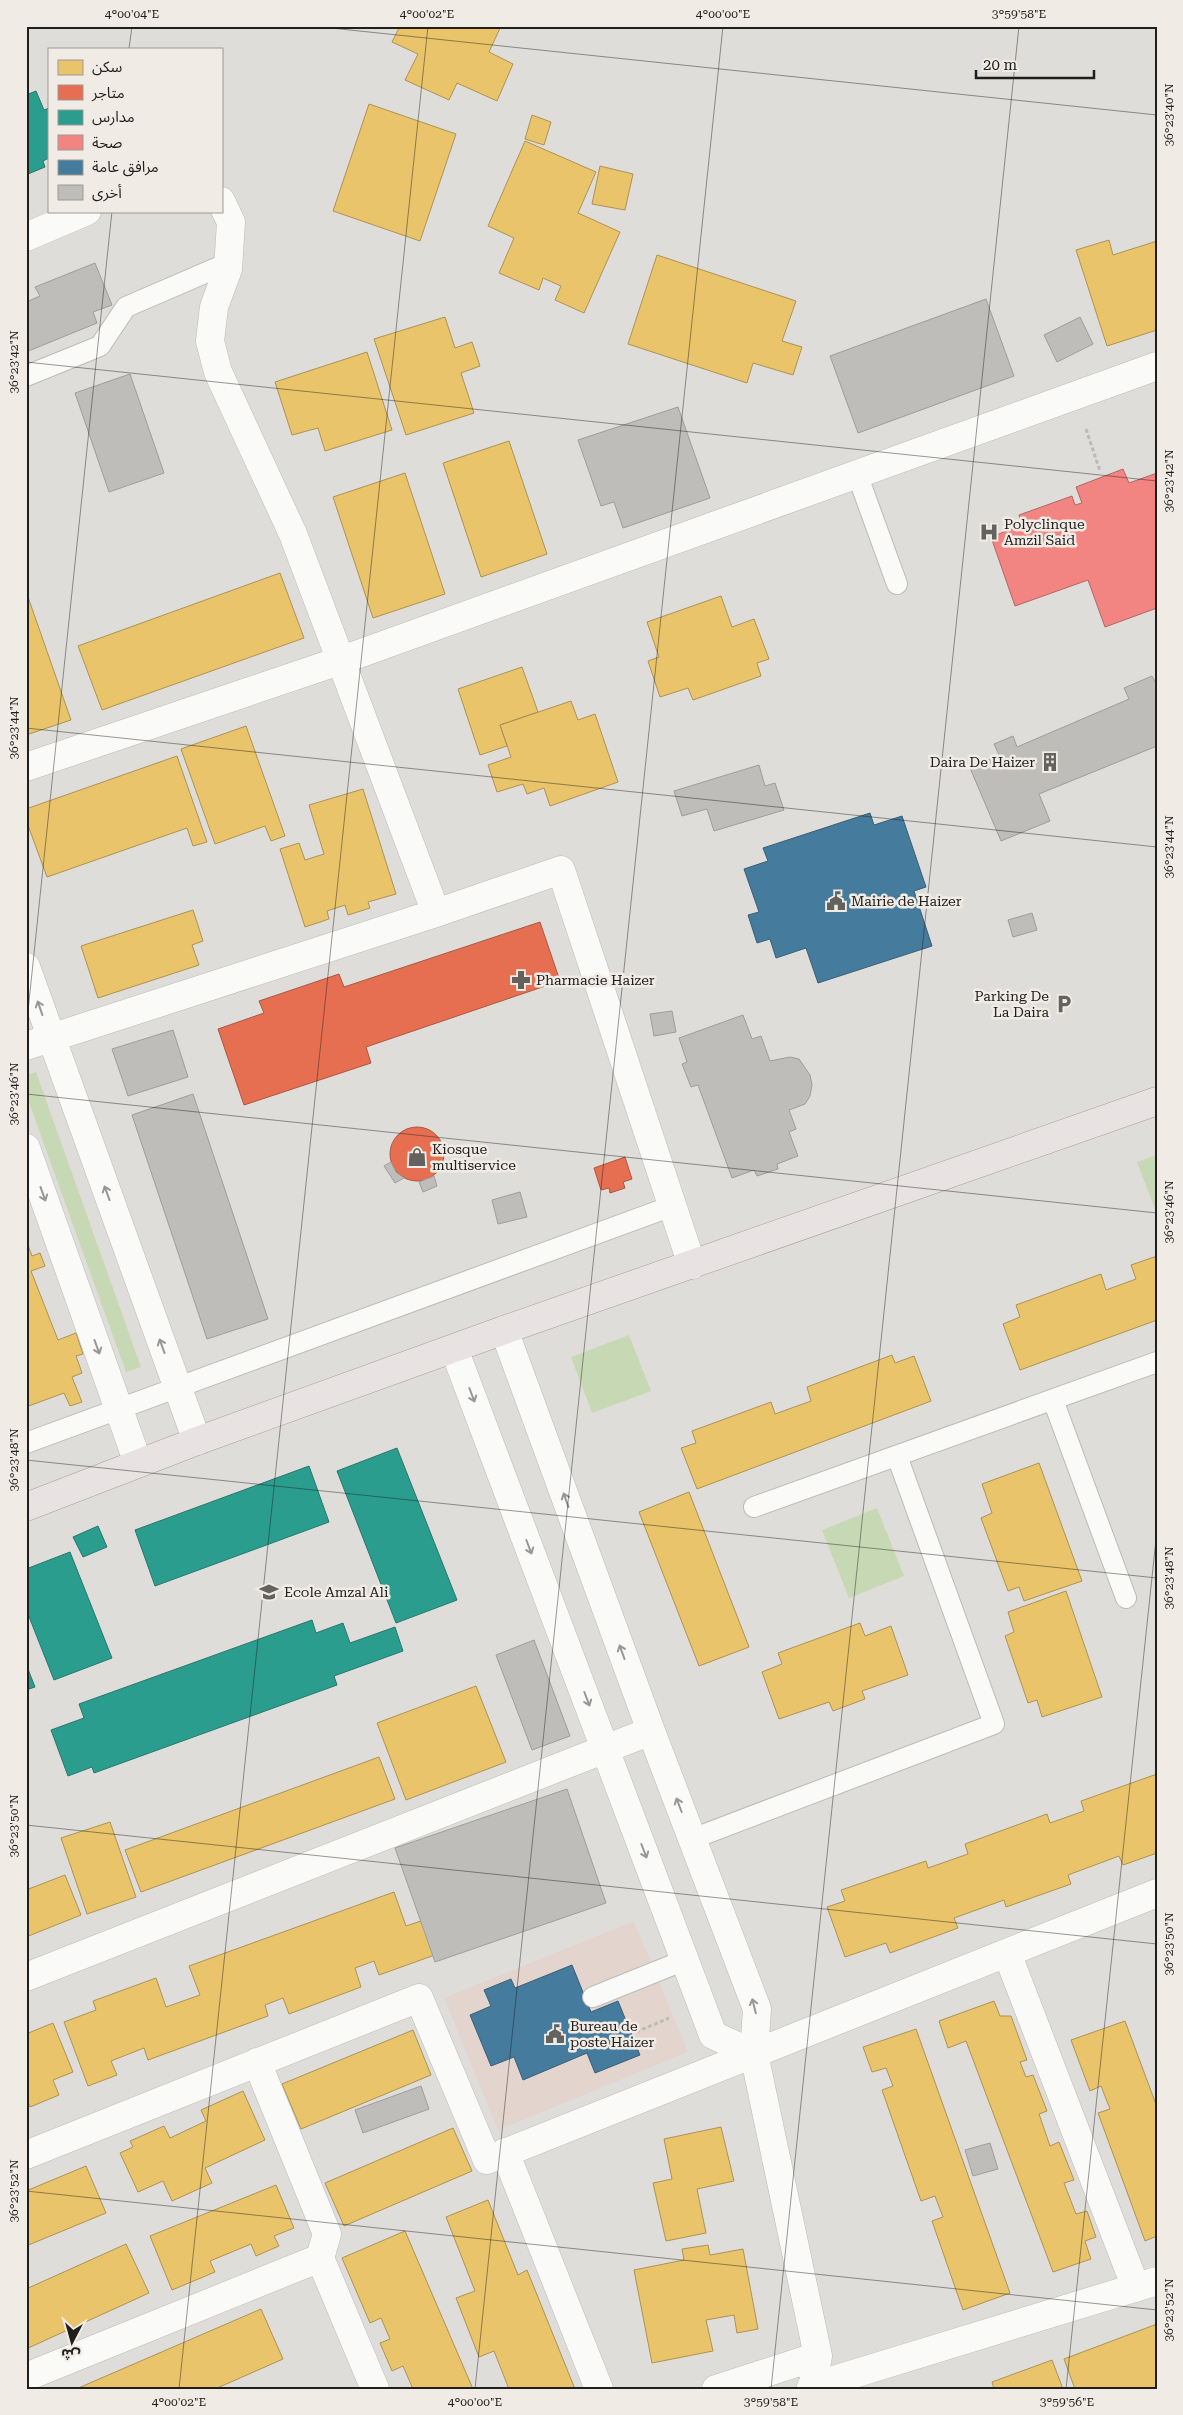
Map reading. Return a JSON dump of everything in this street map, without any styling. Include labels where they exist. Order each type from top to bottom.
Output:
[{"type":"main road","points":[[26,1507],[138,1463],[504,1330],[1157,1101]]},
{"type":"street","points":[[222,203],[231,222],[228,263],[214,307],[210,341],[218,372],[293,534],[436,914]]},
{"type":"street","points":[[26,238],[85,212]]},
{"type":"street","points":[[26,767],[342,660],[1157,366]]},
{"type":"street","points":[[38,1042],[436,914],[561,870],[692,1265]]},
{"type":"street","points":[[26,967],[38,1042],[177,1386],[196,1442]]},
{"type":"street","points":[[26,1148],[138,1463]]},
{"type":"street","points":[[504,1330],[651,1731],[757,2009],[754,2054],[818,2356],[811,2388],[1146,2284],[1007,1953]]},
{"type":"street","points":[[454,1349],[713,2035],[754,2054]]},
{"type":"street","points":[[26,1977],[651,1731]]},
{"type":"street","points":[[26,2155],[419,1998],[487,2160],[1157,1893]]},
{"type":"street","points":[[258,2062],[327,2234],[320,2258],[375,2389]]},
{"type":"street","points":[[505,2152],[600,2389]]},
{"type":"street","points":[[26,2377],[320,2258]]},
{"type":"street","points":[[716,2389],[818,2356]]},
{"type":"lane","points":[[26,376],[100,346],[126,307],[228,263]]},
{"type":"lane","points":[[857,474],[897,584]]},
{"type":"lane","points":[[26,1443],[119,1407],[672,1206]]},
{"type":"lane","points":[[754,1507],[1053,1400],[1155,1368]]},
{"type":"lane","points":[[1053,1400],[1126,1598]]},
{"type":"lane","points":[[692,1839],[994,1724],[897,1456]]},
{"type":"lane","points":[[593,1997],[685,1960]]},
{"type":"path","points":[[1074,396],[1100,471]]},
{"type":"shaded area","points":[[634,1921],[688,2052],[498,2130],[444,1998]]},
{"type":"green space","points":[[36,1072],[141,1367],[126,1372],[26,1094],[26,1075]]},
{"type":"green space","points":[[1157,1155],[1157,1214],[1137,1162]]},
{"type":"green space","points":[[629,1335],[651,1391],[592,1413],[571,1357]]},
{"type":"green space","points":[[877,1508],[904,1576],[849,1598],[822,1530]]},
{"type":"building: سكن","points":[[400,26],[501,26],[489,52],[513,64],[497,101],[457,83],[449,100],[405,80],[418,54],[392,42]]},
{"type":"building: سكن","points":[[369,104],[456,134],[420,241],[333,211]]},
{"type":"building: سكن","points":[[532,115],[551,122],[544,145],[525,139]]},
{"type":"building: سكن","points":[[525,141],[596,172],[578,213],[620,232],[584,313],[555,300],[561,286],[543,278],[539,290],[499,273],[514,238],[488,226]]},
{"type":"building: سكن","points":[[600,166],[633,174],[625,210],[592,204]]},
{"type":"building: سكن","points":[[1109,240],[1113,255],[1157,241],[1157,330],[1107,346],[1076,250]]},
{"type":"building: سكن","points":[[657,255],[796,301],[782,341],[802,347],[793,375],[753,363],[747,383],[628,344]]},
{"type":"building: سكن","points":[[445,317],[455,348],[472,342],[480,366],[461,373],[474,413],[406,435],[374,339]]},
{"type":"building: سكن","points":[[367,352],[392,430],[325,451],[318,428],[292,435],[275,382]]},
{"type":"building: سكن","points":[[509,441],[547,554],[481,577],[443,463]]},
{"type":"building: سكن","points":[[405,473],[445,594],[373,618],[333,497]]},
{"type":"building: سكن","points":[[280,573],[304,638],[102,710],[78,646]]},
{"type":"building: سكن","points":[[721,596],[732,627],[754,619],[769,659],[757,663],[761,676],[693,700],[688,688],[660,697],[648,661],[659,657],[647,622]]},
{"type":"building: سكن","points":[[28,597],[71,720],[26,735],[26,598]]},
{"type":"building: سكن","points":[[522,667],[538,712],[500,725],[507,746],[480,755],[458,689]]},
{"type":"building: سكن","points":[[571,701],[578,720],[595,714],[618,782],[550,806],[544,788],[527,794],[523,784],[497,792],[488,765],[511,757],[500,725]]},
{"type":"building: سكن","points":[[246,726],[285,836],[271,841],[265,826],[215,844],[181,749]]},
{"type":"building: سكن","points":[[177,756],[207,842],[193,846],[187,828],[47,877],[26,820],[26,809]]},
{"type":"building: سكن","points":[[363,789],[396,894],[368,902],[370,908],[348,915],[345,905],[327,911],[329,919],[305,927],[280,849],[299,843],[305,860],[324,854],[309,805]]},
{"type":"building: سكن","points":[[193,910],[203,941],[192,945],[199,965],[98,998],[81,946]]},
{"type":"building: سكن","points":[[26,1240],[32,1256],[40,1253],[45,1266],[31,1271],[58,1340],[76,1333],[83,1354],[76,1356],[82,1373],[72,1377],[82,1402],[70,1406],[64,1393],[26,1407]]},
{"type":"building: سكن","points":[[1157,1256],[1157,1320],[1020,1370],[1003,1324],[1020,1317],[1016,1305],[1101,1274],[1106,1290],[1136,1279],[1131,1265]]},
{"type":"building: سكن","points":[[892,1355],[895,1363],[914,1356],[931,1401],[697,1489],[681,1448],[696,1443],[692,1431],[771,1402],[775,1414],[811,1401],[807,1387]]},
{"type":"building: سكن","points":[[1039,1463],[1082,1581],[1024,1601],[1019,1587],[1008,1591],[981,1518],[992,1513],[982,1484]]},
{"type":"building: سكن","points":[[689,1492],[749,1647],[699,1666],[639,1512]]},
{"type":"building: سكن","points":[[1066,1591],[1102,1697],[1042,1717],[1037,1700],[1028,1703],[1005,1636],[1014,1632],[1008,1612]]},
{"type":"building: سكن","points":[[860,1623],[865,1636],[891,1626],[908,1675],[862,1691],[865,1699],[833,1711],[829,1702],[779,1719],[762,1672],[782,1664],[778,1653]]},
{"type":"building: سكن","points":[[476,1686],[506,1762],[406,1800],[377,1723]]},
{"type":"building: سكن","points":[[379,1757],[395,1799],[141,1892],[125,1850]]},
{"type":"building: سكن","points":[[1157,1774],[1157,1853],[1123,1865],[1119,1856],[1068,1875],[1071,1884],[1006,1907],[1004,1900],[954,1918],[958,1928],[890,1953],[886,1943],[845,1957],[827,1907],[845,1901],[841,1890],[926,1861],[928,1868],[968,1854],[965,1844],[1047,1814],[1050,1823],[1084,1811],[1081,1801]]},
{"type":"building: سكن","points":[[110,1822],[136,1897],[87,1914],[61,1838]]},
{"type":"building: سكن","points":[[65,1875],[81,1915],[26,1937],[26,1890]]},
{"type":"building: سكن","points":[[394,1892],[406,1926],[430,1918],[443,1952],[379,1975],[374,1961],[355,1968],[361,1987],[289,2014],[283,1998],[265,2005],[268,2016],[148,2060],[144,2048],[111,2061],[117,2075],[88,2086],[64,2022],[96,2010],[93,2001],[156,1978],[166,2007],[200,1995],[189,1966]]},
{"type":"building: سكن","points":[[994,2001],[1000,2016],[1011,2016],[1027,2060],[1020,2062],[1026,2077],[1033,2075],[1047,2111],[1039,2114],[1050,2146],[1059,2142],[1074,2180],[1064,2183],[1076,2214],[1087,2211],[1096,2237],[1085,2241],[1091,2259],[1053,2272],[966,2041],[948,2048],[939,2021]]},
{"type":"building: سكن","points":[[1125,2021],[1157,2107],[1157,2236],[1145,2241],[1098,2113],[1110,2109],[1101,2086],[1090,2091],[1071,2040]]},
{"type":"building: سكن","points":[[53,2023],[73,2072],[53,2080],[59,2095],[30,2107],[26,2099],[26,2034]]},
{"type":"building: سكن","points":[[916,2029],[1010,2293],[963,2310],[932,2221],[943,2217],[935,2196],[921,2201],[882,2090],[893,2086],[886,2068],[872,2072],[863,2047]]},
{"type":"building: سكن","points":[[413,2030],[431,2075],[301,2129],[282,2084]]},
{"type":"building: سكن","points":[[243,2091],[265,2140],[205,2168],[212,2183],[172,2201],[163,2181],[138,2192],[120,2153],[133,2147],[130,2141],[164,2126],[170,2138],[206,2121],[201,2110]]},
{"type":"building: سكن","points":[[721,2127],[734,2181],[697,2189],[706,2233],[666,2241],[653,2183],[672,2179],[664,2139]]},
{"type":"building: سكن","points":[[453,2128],[472,2171],[344,2226],[325,2183]]},
{"type":"building: سكن","points":[[86,2166],[106,2213],[26,2246],[26,2191]]},
{"type":"building: سكن","points":[[276,2185],[294,2228],[274,2236],[279,2246],[256,2256],[251,2244],[210,2261],[215,2272],[172,2290],[150,2236]]},
{"type":"building: سكن","points":[[488,2200],[518,2275],[527,2270],[575,2389],[509,2389],[494,2351],[479,2357],[456,2298],[475,2291],[446,2217]]},
{"type":"building: سكن","points":[[405,2231],[473,2389],[413,2389],[403,2366],[392,2371],[380,2343],[390,2339],[381,2318],[370,2323],[342,2258]]},
{"type":"building: سكن","points":[[126,2244],[149,2293],[26,2349],[26,2289]]},
{"type":"building: سكن","points":[[708,2245],[710,2255],[743,2249],[758,2329],[737,2333],[734,2315],[706,2320],[713,2351],[652,2363],[634,2270],[684,2260],[682,2249]]},
{"type":"building: سكن","points":[[261,2309],[283,2359],[215,2389],[76,2389]]},
{"type":"building: سكن","points":[[1157,2324],[1157,2389],[1075,2389],[1064,2359]]},
{"type":"building: سكن","points":[[1052,2360],[1063,2389],[994,2389],[992,2382]]},
{"type":"building: متاجر","points":[[540,922],[560,981],[366,1047],[371,1063],[244,1105],[218,1029],[264,1013],[259,1001],[339,974],[344,987]]},
{"type":"building: متاجر","name":"Kiosque multiservice","points":[[412,1127],[422,1127],[432,1131],[440,1139],[444,1154],[440,1169],[432,1177],[422,1181],[412,1181],[402,1177],[394,1169],[390,1159],[390,1149],[394,1139],[402,1131]]},
{"type":"building: متاجر","points":[[625,1157],[632,1179],[623,1182],[625,1188],[610,1193],[609,1188],[601,1190],[594,1168]]},
{"type":"building: مدارس","points":[[36,91],[44,110],[48,108],[48,158],[43,161],[45,167],[28,174],[26,95]]},
{"type":"building: مدارس","points":[[397,1448],[457,1600],[396,1623],[337,1471]]},
{"type":"building: مدارس","points":[[309,1466],[329,1522],[155,1586],[135,1530]]},
{"type":"building: مدارس","points":[[98,1526],[107,1547],[83,1557],[73,1537]]},
{"type":"building: مدارس","points":[[70,1552],[112,1658],[54,1680],[26,1609],[26,1569]]},
{"type":"building: مدارس","points":[[312,1620],[316,1633],[343,1623],[350,1643],[395,1627],[403,1651],[334,1676],[337,1685],[94,1773],[92,1767],[68,1776],[51,1730],[84,1718],[79,1704]]},
{"type":"building: مدارس","points":[[26,1664],[35,1687],[26,1690]]},
{"type":"building: صحة","points":[[1123,469],[1129,483],[1157,473],[1157,608],[1105,627],[1088,580],[1015,606],[991,537],[1022,525],[1019,515],[1072,496],[1075,505],[1082,503],[1076,487]]},
{"type":"building: مرافق عامة","name":"Mairie de Haizer","points":[[870,813],[874,825],[902,816],[926,887],[914,891],[932,946],[818,983],[806,948],[776,958],[770,939],[757,943],[748,915],[759,912],[744,869],[768,861],[763,848]]},
{"type":"building: مرافق عامة","name":"Bureau de poste Haizer","points":[[572,1965],[591,2012],[618,2001],[640,2055],[595,2073],[587,2053],[523,2080],[514,2057],[491,2066],[470,2015],[491,2006],[484,1990],[511,1979],[515,1988]]},
{"type":"building: أخرى","points":[[95,263],[112,305],[93,312],[97,323],[26,352],[26,302],[40,296],[35,287]]},
{"type":"building: أخرى","points":[[986,299],[1014,376],[858,433],[830,356]]},
{"type":"building: أخرى","points":[[1080,317],[1093,344],[1057,362],[1044,335]]},
{"type":"building: أخرى","points":[[130,374],[164,473],[109,492],[75,393]]},
{"type":"building: أخرى","points":[[678,407],[710,498],[623,528],[614,502],[601,506],[578,440]]},
{"type":"building: أخرى","name":"Daira De Haizer","points":[[1152,676],[1157,685],[1157,746],[1039,794],[1050,821],[1001,841],[970,768],[999,755],[994,744],[1013,736],[1017,747],[1129,699],[1124,688]]},
{"type":"building: أخرى","points":[[759,765],[765,786],[775,783],[784,810],[714,831],[707,809],[682,816],[674,791]]},
{"type":"building: أخرى","points":[[1032,913],[1037,930],[1013,937],[1008,920]]},
{"type":"building: أخرى","points":[[672,1011],[676,1032],[654,1036],[650,1014]]},
{"type":"building: أخرى","points":[[743,1015],[752,1039],[761,1036],[770,1061],[790,1057],[799,1059],[810,1075],[812,1085],[810,1096],[805,1104],[789,1110],[796,1129],[789,1132],[798,1156],[777,1164],[778,1169],[757,1176],[754,1170],[732,1178],[698,1085],[691,1087],[682,1064],[687,1062],[679,1038]]},
{"type":"building: أخرى","points":[[173,1030],[188,1077],[128,1096],[112,1049]]},
{"type":"building: أخرى","points":[[193,1094],[268,1319],[207,1339],[132,1115]]},
{"type":"building: أخرى","points":[[391,1162],[396,1172],[404,1178],[395,1183],[384,1166]]},
{"type":"building: أخرى","points":[[434,1176],[437,1186],[423,1192],[419,1182]]},
{"type":"building: أخرى","points":[[520,1192],[527,1217],[498,1224],[492,1200]]},
{"type":"building: أخرى","points":[[534,1640],[570,1736],[532,1750],[496,1655]]},
{"type":"building: أخرى","points":[[567,1789],[606,1903],[435,1962],[395,1848]]},
{"type":"building: أخرى","points":[[421,2086],[429,2109],[363,2133],[355,2110]]},
{"type":"building: أخرى","points":[[990,2143],[998,2169],[973,2176],[965,2150]]},
{"type":"place","name":"Polyclinque Amzil Said","points":[[989,532]]},
{"type":"place","name":"Daira De Haizer","points":[[1050,762]]},
{"type":"place","name":"Mairie de Haizer","points":[[836,901]]},
{"type":"place","name":"Pharmacie Haizer","points":[[521,980]]},
{"type":"place","name":"Parking De La Daira","points":[[1064,1004]]},
{"type":"place","name":"Kiosque multiservice","points":[[417,1157]]},
{"type":"place","name":"Ecole Amzal Ali","points":[[269,1592]]},
{"type":"place","name":"Bureau de poste Haizer","points":[[555,2034]]}]
